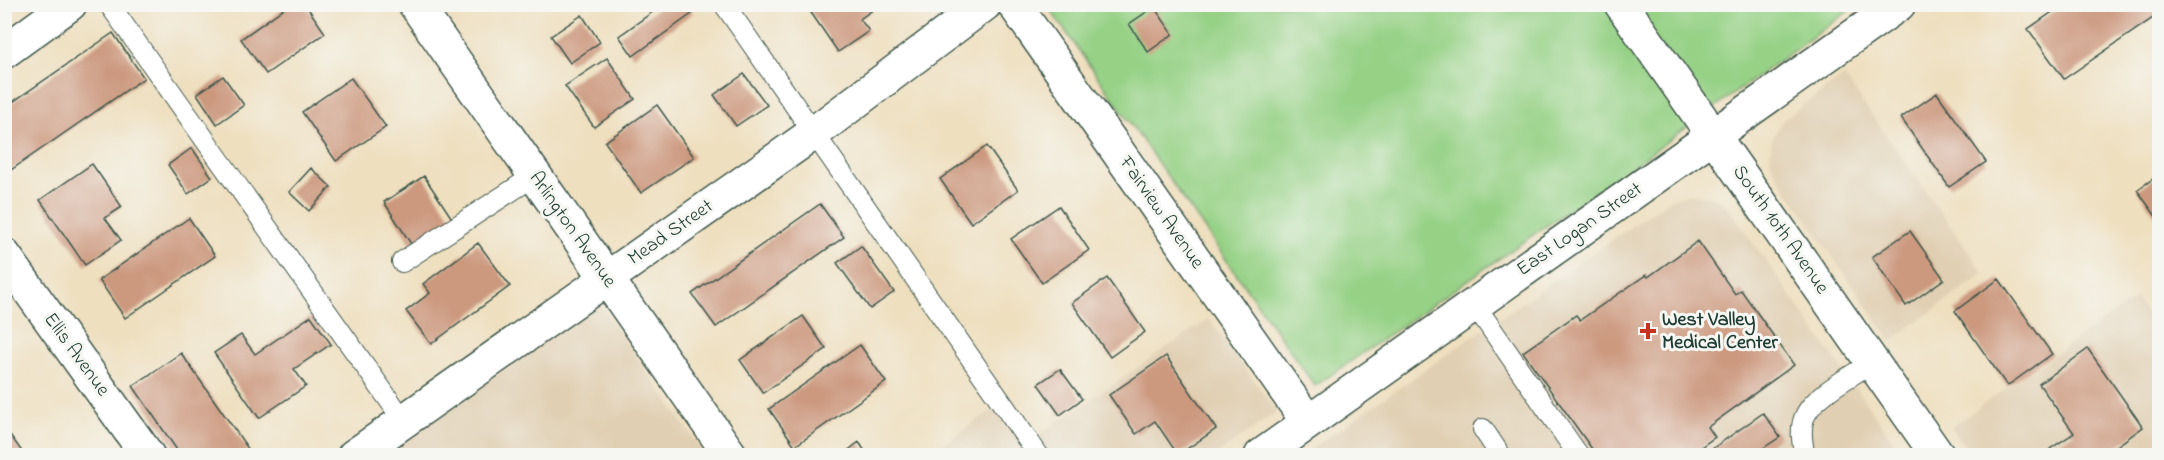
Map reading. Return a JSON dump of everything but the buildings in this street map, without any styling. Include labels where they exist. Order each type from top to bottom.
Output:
[{"type":"street","points":[[4,52],[70,4]]},
{"type":"street","name":"Arlington Avenue","points":[[415,4],[731,456]]},
{"type":"street","name":"Mead Street","points":[[354,456],[814,133],[985,4]]},
{"type":"street","name":"Fairview Avenue","points":[[1014,4],[1308,422]]},
{"type":"street","name":"South 10th Avenue","points":[[1621,4],[1938,456]]},
{"type":"street","name":"East Logan Street","points":[[1261,456],[1899,4]]},
{"type":"street","name":"Ellis Avenue","points":[[4,255],[148,456]]},
{"type":"lane","points":[[109,4],[404,420]]},
{"type":"lane","points":[[724,4],[1039,456]]},
{"type":"lane","points":[[402,262],[534,176]]},
{"type":"lane","points":[[1475,305],[1579,456]]},
{"type":"lane","points":[[1805,456],[1801,435],[1805,414],[1818,399],[1872,362]]},
{"type":"lane","points":[[1483,429],[1501,456]]},
{"type":"shaded area","points":[[1844,76],[1984,273],[1891,341],[1776,174],[1770,159],[1772,139],[1783,120]]},
{"type":"shaded area","name":"West Valley Medical Center","points":[[1689,194],[1710,196],[1727,206],[1903,455],[1301,456],[1671,199]]},
{"type":"shaded area","points":[[2136,298],[2159,333],[2159,455],[1971,455],[1951,427]]},
{"type":"shaded area","points":[[598,302],[706,455],[380,456]]},
{"type":"shaded area","points":[[1209,319],[1277,412],[1216,455],[927,456],[1007,399],[1035,437]]},
{"type":"green space","points":[[1047,5],[1857,5],[1640,161],[1315,386]]},
{"type":"place","name":"West Valley Medical Center","points":[[1648,331]]}]
